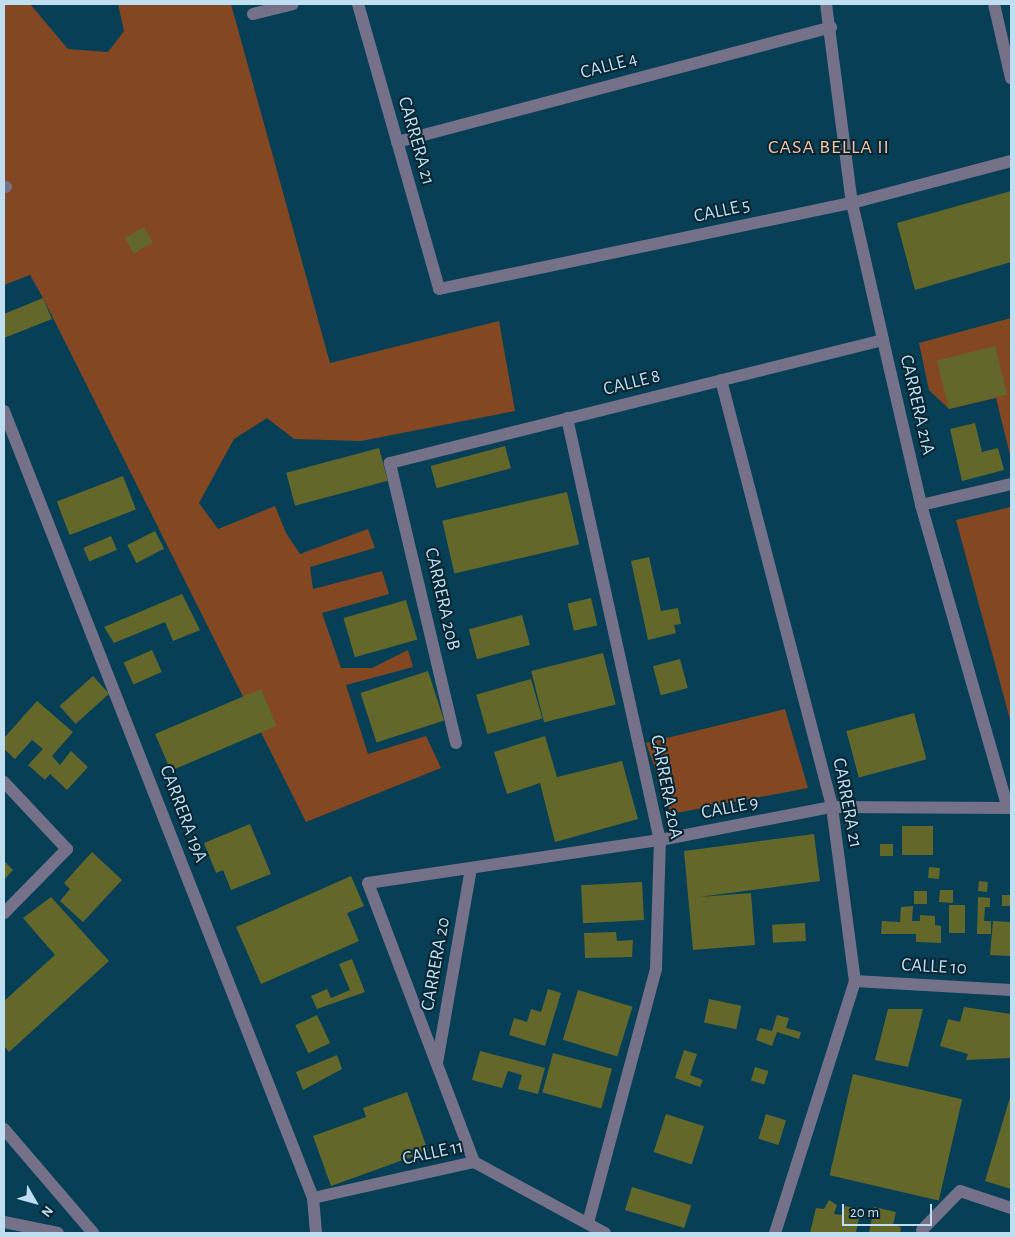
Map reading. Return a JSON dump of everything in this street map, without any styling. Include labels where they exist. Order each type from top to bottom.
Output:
[{"type":"street","points":[[253,14],[293,4]]},
{"type":"street","name":"CARRERA 21","points":[[358,4],[438,289]]},
{"type":"street","name":"CARRERA 21A","points":[[826,4],[852,203],[882,340],[922,505],[1010,808]]},
{"type":"street","points":[[994,4],[1011,78]]},
{"type":"street","name":"CALLE 4","points":[[397,142],[830,27]]},
{"type":"street","name":"CALLE 5","points":[[438,289],[852,203],[1011,161]]},
{"type":"street","name":"CALLE 8","points":[[390,463],[882,340]]},
{"type":"street","name":"CARRERA 21","points":[[721,380],[832,808],[855,981],[775,1233]]},
{"type":"street","name":"CARRERA 19A","points":[[4,411],[313,1198],[316,1233]]},
{"type":"street","name":"CARRERA 20A","points":[[567,418],[660,840],[656,969],[588,1222]]},
{"type":"street","name":"CARRERA 20B","points":[[390,463],[456,743]]},
{"type":"street","points":[[922,505],[1011,484]]},
{"type":"street","points":[[4,782],[67,850],[4,913]]},
{"type":"street","name":"CALLE 9","points":[[368,883],[660,840],[832,808],[1010,808]]},
{"type":"street","name":"CARRERA 20","points":[[437,1065],[471,869]]},
{"type":"street","name":"CARRERA 20","points":[[368,883],[474,1162]]},
{"type":"street","name":"CALLE 10","points":[[855,981],[1011,990]]},
{"type":"street","points":[[4,1129],[93,1233]]},
{"type":"street","name":"CALLE 11","points":[[313,1198],[474,1162],[588,1222],[605,1233]]},
{"type":"street","points":[[922,1230],[960,1191],[1011,1208]]},
{"type":"street","points":[[4,1222],[58,1233]]},
{"type":"shaded area","points":[[4,4],[30,4],[68,49],[108,52],[124,31],[118,4],[231,4],[330,363],[499,321],[515,411],[361,441],[294,439],[267,418],[234,439],[199,503],[218,529],[275,506],[286,533],[300,554],[368,529],[375,548],[310,567],[313,589],[382,571],[389,594],[322,613],[341,668],[372,668],[408,650],[413,667],[346,685],[368,754],[426,736],[441,768],[306,822],[43,298],[30,275],[4,285]]},
{"type":"shaded area","points":[[1011,318],[1011,459],[996,398],[949,409],[929,390],[919,343]]},
{"type":"shaded area","points":[[1011,507],[1011,723],[956,520]]},
{"type":"shaded area","points":[[785,709],[808,788],[671,814],[646,743]]},
{"type":"building","points":[[1011,191],[1011,262],[915,290],[897,223]]},
{"type":"building","points":[[144,227],[153,243],[133,253],[125,238]]},
{"type":"building","points":[[43,298],[52,319],[4,338],[4,314]]},
{"type":"building","points":[[995,346],[1007,395],[949,409],[937,361]]},
{"type":"building","points":[[975,423],[982,452],[998,448],[1004,470],[962,481],[950,429]]},
{"type":"building","points":[[505,446],[511,468],[437,488],[431,466]]},
{"type":"building","points":[[379,448],[388,481],[295,506],[286,473]]},
{"type":"building","points":[[123,476],[136,510],[70,535],[57,501]]},
{"type":"building","points":[[567,492],[579,545],[454,573],[442,521]]},
{"type":"building","points":[[155,531],[164,549],[136,563],[127,545]]},
{"type":"building","points":[[111,536],[117,550],[89,562],[83,548]]},
{"type":"building","points":[[649,557],[661,611],[678,608],[681,624],[674,625],[676,633],[648,640],[631,561]]},
{"type":"building","points":[[182,594],[200,630],[173,641],[165,622],[114,643],[104,627]]},
{"type":"building","points":[[591,598],[597,625],[574,631],[568,603]]},
{"type":"building","points":[[406,600],[417,639],[355,657],[344,618]]},
{"type":"building","points":[[522,615],[530,645],[477,659],[469,629]]},
{"type":"building","points":[[152,650],[162,672],[133,685],[124,663]]},
{"type":"building","points":[[603,653],[616,704],[544,722],[531,671]]},
{"type":"building","points":[[680,659],[688,688],[661,695],[653,666]]},
{"type":"building","points":[[428,671],[444,720],[377,742],[360,693]]},
{"type":"building","points":[[93,676],[109,694],[76,724],[60,706]]},
{"type":"building","points":[[531,679],[542,718],[488,734],[476,695]]},
{"type":"building","points":[[261,689],[277,726],[171,771],[155,734]]},
{"type":"building","points":[[37,701],[73,732],[52,756],[60,765],[71,751],[88,767],[67,790],[50,774],[45,780],[28,765],[43,749],[32,740],[15,759],[4,749],[4,738]]},
{"type":"building","points":[[914,713],[926,759],[859,777],[846,731]]},
{"type":"building","points":[[545,736],[557,777],[622,761],[638,819],[555,842],[540,783],[507,794],[494,752]]},
{"type":"building","points":[[250,824],[271,874],[231,890],[223,870],[216,873],[204,843]]},
{"type":"building","points":[[902,826],[933,826],[933,855],[902,855]]},
{"type":"building","points":[[814,834],[820,881],[699,897],[751,893],[755,945],[693,950],[684,851]]},
{"type":"building","points":[[880,844],[893,844],[893,856],[880,856]]},
{"type":"building","points":[[92,852],[122,880],[83,922],[60,901],[70,889],[64,883]]},
{"type":"building","points":[[4,861],[13,870],[4,880]]},
{"type":"building","points":[[929,867],[940,868],[939,879],[928,878]]},
{"type":"building","points":[[351,876],[364,906],[347,913],[359,941],[261,984],[236,927]]},
{"type":"building","points":[[979,881],[988,882],[987,892],[978,891]]},
{"type":"building","points":[[642,882],[644,920],[583,923],[581,885]]},
{"type":"building","points":[[940,890],[953,890],[953,903],[939,902]]},
{"type":"building","points":[[914,891],[927,891],[927,904],[914,904]]},
{"type":"building","points":[[1002,895],[1011,895],[1011,906],[1002,906]]},
{"type":"building","points":[[51,897],[109,961],[9,1052],[4,1046],[4,1001],[55,955],[23,918]]},
{"type":"building","points":[[978,897],[990,898],[990,907],[985,907],[984,921],[991,921],[991,934],[977,934]]},
{"type":"building","points":[[949,905],[965,905],[965,933],[949,933]]},
{"type":"building","points":[[913,906],[912,921],[920,921],[920,915],[935,916],[935,925],[941,926],[941,943],[916,942],[916,934],[881,934],[882,921],[900,922],[901,907]]},
{"type":"building","points":[[993,921],[1011,922],[1011,956],[990,955]]},
{"type":"building","points":[[805,923],[806,941],[773,943],[772,925]]},
{"type":"building","points":[[616,932],[617,941],[633,940],[632,957],[585,958],[584,933]]},
{"type":"building","points":[[352,959],[365,992],[317,1009],[311,996],[327,989],[331,998],[350,990],[339,964]]},
{"type":"building","points":[[548,989],[561,993],[545,1046],[509,1035],[514,1018],[527,1022],[531,1009],[541,1012]]},
{"type":"building","points":[[578,990],[633,1007],[617,1056],[563,1040]]},
{"type":"building","points":[[709,999],[741,1006],[736,1029],[704,1022]]},
{"type":"building","points":[[964,1007],[1011,1014],[1011,1058],[966,1060],[968,1054],[940,1046],[948,1019],[960,1022]]},
{"type":"building","points":[[888,1009],[923,1009],[908,1067],[875,1060]]},
{"type":"building","points":[[317,1015],[330,1043],[308,1053],[295,1025]]},
{"type":"building","points":[[777,1015],[789,1018],[786,1028],[801,1032],[799,1039],[777,1032],[772,1046],[756,1040],[760,1028],[772,1031]]},
{"type":"building","points":[[684,1050],[697,1054],[690,1075],[703,1080],[700,1087],[675,1078]]},
{"type":"building","points":[[480,1051],[545,1068],[538,1094],[518,1089],[522,1075],[508,1071],[502,1088],[472,1080]]},
{"type":"building","points":[[553,1053],[612,1069],[601,1108],[542,1093]]},
{"type":"building","points":[[337,1055],[342,1069],[303,1090],[296,1072]]},
{"type":"building","points":[[755,1067],[768,1071],[764,1084],[751,1080]]},
{"type":"building","points":[[853,1074],[962,1099],[939,1201],[830,1175]]},
{"type":"building","points":[[407,1092],[428,1151],[331,1186],[313,1136],[366,1117],[363,1108]]},
{"type":"building","points":[[1011,1094],[1011,1189],[985,1181]]},
{"type":"building","points":[[666,1114],[704,1126],[692,1164],[654,1152]]},
{"type":"building","points":[[766,1114],[786,1120],[778,1145],[758,1139]]},
{"type":"building","points":[[632,1187],[691,1205],[684,1228],[625,1210]]},
{"type":"building","points":[[829,1200],[837,1205],[834,1214],[843,1215],[845,1206],[861,1209],[856,1232],[860,1233],[810,1233],[816,1208],[824,1209]]},
{"type":"building","points":[[874,1207],[896,1212],[893,1225],[901,1227],[900,1233],[869,1233]]},
{"type":"district","name":"CASA BELLA II","points":[[829,147]]}]
